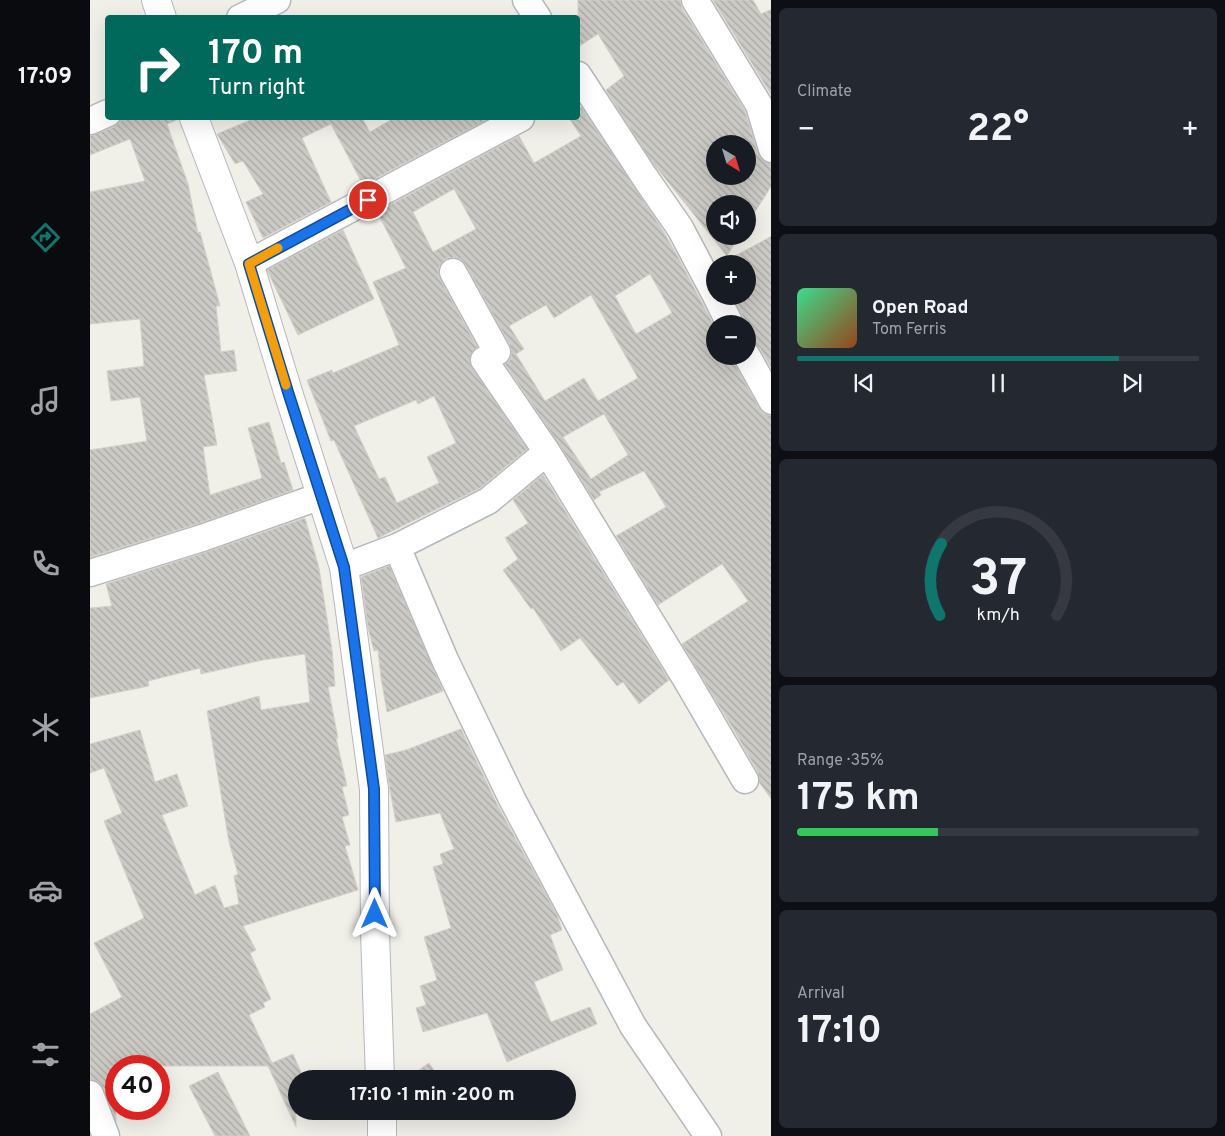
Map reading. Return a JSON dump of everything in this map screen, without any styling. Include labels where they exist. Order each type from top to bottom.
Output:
[{"type":"street","points":[[156,0],[161,15]]},
{"type":"street","points":[[246,15],[277,0]]},
{"type":"street","points":[[526,0],[536,15]]},
{"type":"street","points":[[695,0],[759,105],[771,149]]},
{"type":"street","points":[[580,82],[680,228],[706,276]]},
{"type":"street","points":[[90,121],[105,114]]},
{"type":"street","points":[[195,120],[249,264],[344,567],[374,789],[375,932],[380,1070]]},
{"type":"street","points":[[249,264],[517,120]]},
{"type":"street","points":[[453,272],[497,352],[484,360],[547,452],[686,678],[745,780]]},
{"type":"street","points":[[752,365],[771,401]]},
{"type":"street","points":[[344,567],[397,547],[488,502],[547,452]]},
{"type":"street","points":[[90,573],[202,538],[321,496]]},
{"type":"street","points":[[397,547],[445,660],[512,799],[633,1026],[708,1136]]},
{"type":"street","points":[[90,1094],[106,1136]]},
{"type":"street","points":[[382,1120],[382,1136]]},
{"type":"building","points":[[578,0],[680,0],[682,8],[745,111],[752,135],[706,135],[706,185],[756,185],[756,147],[762,160],[771,164],[771,187],[756,210],[756,195],[706,195],[706,230],[652,162],[606,90],[624,76],[598,34],[580,46]]},
{"type":"building","points":[[713,0],[753,0],[761,14],[771,9],[771,94]]},
{"type":"building","points":[[581,107],[662,229],[708,315],[706,315],[706,365],[735,365],[759,408],[764,414],[771,416],[771,799],[759,782],[758,772],[682,644],[748,601],[722,564],[658,605],[616,536],[666,507],[644,471],[599,492],[601,495],[594,500],[505,364],[510,360],[512,353],[510,345],[461,259],[454,257],[445,259],[438,271],[440,279],[477,347],[471,354],[469,361],[472,368],[527,449],[480,488],[378,538],[334,440],[331,441],[307,380],[332,370],[333,373],[399,345],[373,282],[406,268],[377,212],[519,136],[534,163],[581,136],[570,120],[580,120]],"holes":[[[454,189],[476,229],[433,252],[413,212]],[[650,274],[672,313],[636,334],[615,296]],[[591,295],[638,378],[598,401],[584,378],[545,401],[516,354],[524,349],[509,326],[546,305],[554,318]],[[434,396],[456,443],[427,457],[439,483],[397,503],[385,477],[379,479],[354,426],[416,400],[418,404]],[[604,414],[628,455],[591,479],[563,437]]]},
{"type":"building","points":[[121,120],[177,120],[167,124],[188,184],[198,233],[200,232],[220,306],[216,306],[221,352],[234,350],[237,371],[204,375],[217,445],[203,447],[210,495],[262,478],[248,428],[269,422],[281,463],[284,462],[293,490],[197,524],[90,557],[90,450],[147,441],[140,397],[111,401],[107,371],[144,366],[140,319],[90,324],[90,192],[145,181],[130,139],[90,155],[90,136],[114,127]]},
{"type":"building","points":[[250,120],[363,120],[370,132],[391,120],[486,120],[363,185],[331,124],[302,138],[331,202],[263,238],[246,202],[263,194],[243,161],[235,164],[217,134]]},
{"type":"building","points":[[343,230],[374,299],[298,335],[267,270]]},
{"type":"building","points":[[771,237],[771,367],[756,345],[756,315],[742,315],[737,305],[756,305],[756,255],[736,255]]},
{"type":"building","points":[[718,245],[734,245],[726,255]]},
{"type":"building","points":[[543,475],[669,680],[639,704],[623,682],[617,686],[580,638],[561,651],[533,608],[531,609],[503,570],[518,559],[505,538],[528,523],[513,500]]},
{"type":"building","points":[[305,518],[319,568],[332,650],[335,686],[328,687],[338,738],[336,738],[347,786],[342,787],[349,815],[342,817],[350,845],[345,846],[358,890],[243,926],[256,950],[250,953],[271,999],[263,1003],[265,1007],[249,1015],[272,1063],[293,1054],[300,1070],[288,1070],[288,1110],[268,1066],[170,1066],[170,1055],[105,1055],[105,1091],[99,1082],[90,1079],[90,1014],[122,997],[94,943],[144,918],[104,821],[122,813],[104,768],[90,773],[90,744],[140,730],[155,782],[177,774],[188,806],[162,815],[195,895],[215,885],[224,908],[239,904],[234,876],[238,874],[229,842],[207,711],[259,696],[261,710],[310,702],[305,654],[263,660],[201,674],[200,668],[148,681],[149,686],[90,698],[90,608],[112,606],[106,584]]},
{"type":"building","points":[[389,566],[443,691],[387,712],[378,650],[374,651],[368,628],[361,577]]},
{"type":"building","points":[[461,729],[498,806],[557,915],[562,930],[550,935],[563,970],[534,982],[551,1022],[590,1007],[597,1024],[507,1062],[487,1013],[423,1032],[416,1008],[426,1005],[420,986],[437,980],[424,937],[451,928],[433,867],[443,864],[440,854],[454,849],[440,813],[396,822],[385,755],[406,750]]},
{"type":"building","points":[[429,1063],[434,1070],[419,1070]]},
{"type":"building","points":[[218,1072],[250,1136],[215,1136],[189,1086]]},
{"type":"slow traffic","points":[[278,248],[249,264],[286,385]]},
{"type":"route","points":[[368,200],[249,264],[344,567],[374,789],[375,914]]}]
